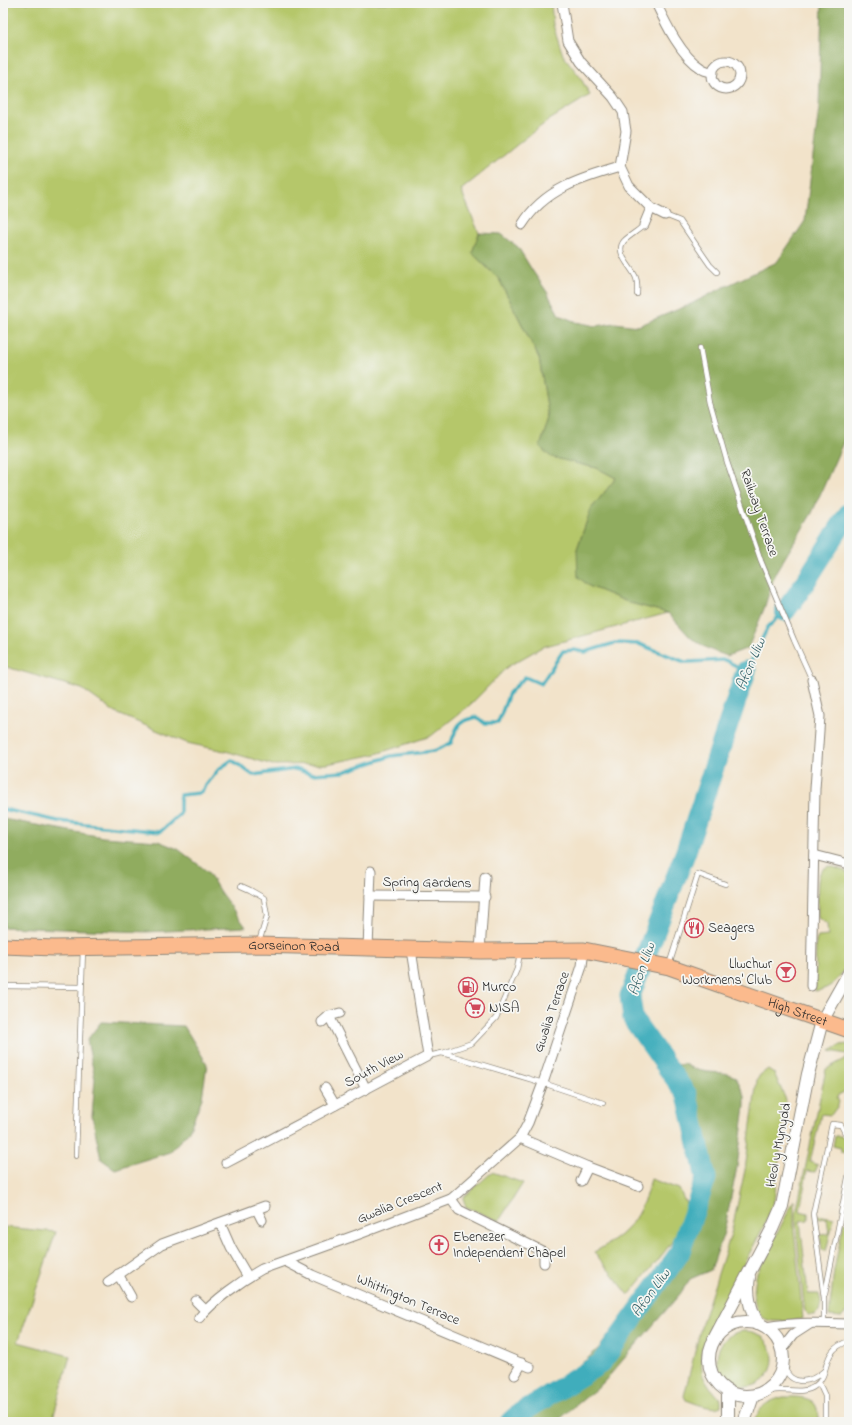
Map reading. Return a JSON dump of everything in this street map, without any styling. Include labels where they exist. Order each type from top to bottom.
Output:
[{"type":"main road","name":"Gorseinon Road","points":[[3,946],[83,948],[258,945],[521,952],[584,950]]},
{"type":"main road","name":"High Street","points":[[584,950],[665,966],[782,1005],[849,1030]]},
{"type":"street","points":[[562,3],[568,41],[581,62],[613,97],[623,112],[626,131],[620,167],[629,186],[651,208],[665,215]]},
{"type":"street","points":[[656,3],[671,32],[691,60],[702,69],[713,73]]},
{"type":"street","points":[[522,225],[526,210],[560,188],[586,177],[620,167]]},
{"type":"street","points":[[644,225],[651,208]]},
{"type":"street","points":[[811,986],[814,789],[820,716],[812,680]]},
{"type":"street","points":[[814,855],[849,864]]},
{"type":"street","name":"Spring Gardens","points":[[368,948],[371,871]]},
{"type":"street","name":"Spring Gardens","points":[[480,951],[485,897],[485,877]]},
{"type":"street","name":"Spring Gardens","points":[[370,896],[485,897]]},
{"type":"street","points":[[411,950],[428,1056]]},
{"type":"street","name":"Gwalia Terrace","points":[[543,1083],[582,966],[584,950]]},
{"type":"street","name":"Heol y Mynydd","points":[[714,1338],[772,1229],[784,1200],[808,1074],[822,1021],[849,973]]},
{"type":"street","points":[[340,1012],[326,1019],[366,1089]]},
{"type":"street","name":"South View","points":[[226,1163],[428,1056]]},
{"type":"street","name":"Gwalia Crescent","points":[[198,1318],[205,1310],[248,1277],[262,1269],[452,1199],[520,1138],[528,1123],[543,1083]]},
{"type":"street","points":[[325,1088],[335,1105]]},
{"type":"street","points":[[520,1138],[588,1167],[638,1186]]},
{"type":"street","points":[[233,1148],[238,1156]]},
{"type":"street","points":[[581,1181],[588,1167]]},
{"type":"street","points":[[452,1199],[459,1210],[544,1252],[544,1263]]},
{"type":"street","points":[[108,1282],[162,1244],[261,1208],[262,1220]]},
{"type":"street","points":[[220,1223],[231,1248],[248,1277]]},
{"type":"street","name":"Whittington Terrace","points":[[285,1261],[312,1276],[526,1365],[515,1375]]},
{"type":"street","name":"Heol y Mynydd","points":[[750,1270],[748,1296],[751,1310],[762,1326]]},
{"type":"street","points":[[118,1274],[131,1297]]},
{"type":"street","points":[[196,1301],[205,1310]]},
{"type":"street","points":[[746,1322],[762,1326],[773,1333],[782,1349],[783,1362],[782,1369],[775,1383],[758,1394],[740,1396],[721,1388],[715,1381],[708,1364],[709,1351],[714,1338],[723,1329],[734,1324],[746,1322]]},
{"type":"street","points":[[762,1326],[813,1322],[849,1324]]},
{"type":"street","points":[[782,1349],[789,1339],[798,1331],[813,1322]]},
{"type":"street","points":[[728,1392],[728,1422]]},
{"type":"street","points":[[744,1422],[758,1394]]},
{"type":"lane","points":[[665,215],[680,221],[702,255],[717,272]]},
{"type":"lane","points":[[637,294],[636,277],[622,254],[622,246],[624,242],[640,230],[644,225]]},
{"type":"lane","name":"Railway Terrace","points":[[700,348],[710,402],[727,462],[761,561],[812,680]]},
{"type":"lane","points":[[665,966],[698,874],[725,884]]},
{"type":"lane","points":[[241,886],[264,898],[267,916],[258,945]]},
{"type":"lane","points":[[76,1156],[83,948]]},
{"type":"lane","points":[[428,1056],[442,1053],[472,1042],[496,1018],[517,969],[521,952]]},
{"type":"lane","points":[[3,986],[81,987]]},
{"type":"lane","points":[[442,1053],[543,1083],[603,1103]]},
{"type":"lane","points":[[824,1323],[824,1298],[812,1214],[832,1124],[840,1125],[849,1141]]},
{"type":"lane","points":[[824,1298],[849,1173]]},
{"type":"lane","points":[[758,1394],[776,1389],[808,1390],[816,1386],[825,1370],[832,1352],[839,1345],[849,1341]]},
{"type":"lane","points":[[783,1362],[788,1374],[794,1379],[812,1380],[825,1370]]},
{"type":"lane","points":[[818,1383],[825,1396],[826,1422]]},
{"type":"green space","points":[[3,3],[551,3],[553,25],[563,55],[580,77],[590,95],[533,132],[461,190],[479,233],[472,253],[499,279],[539,358],[549,418],[540,447],[579,464],[597,468],[616,478],[591,509],[577,549],[589,586],[630,603],[668,613],[542,647],[507,667],[471,704],[431,736],[376,754],[327,764],[273,765],[229,752],[187,743],[116,713],[82,689],[3,666]]},
{"type":"green space","points":[[822,3],[849,3],[849,429],[812,513],[775,574],[764,609],[748,648],[727,656],[708,649],[691,638],[668,613],[630,603],[589,586],[578,577],[577,549],[591,509],[616,478],[597,468],[551,457],[540,447],[549,418],[539,358],[499,279],[472,253],[479,233],[501,234],[518,247],[547,292],[559,315],[576,322],[596,326],[615,323],[638,326],[691,304],[777,262],[805,221],[819,108]]},
{"type":"green space","points":[[3,819],[103,837],[158,841],[178,849],[208,872],[220,892],[246,927],[147,932],[3,927]]},
{"type":"green space","points":[[830,866],[845,871],[849,874],[849,962],[832,985],[815,991],[816,941],[818,937],[828,936],[827,924],[818,918],[818,882],[824,868]]},
{"type":"green space","points":[[101,1022],[184,1026],[207,1064],[202,1098],[189,1131],[170,1152],[115,1169],[101,1159],[92,1116],[95,1079],[87,1040]]},
{"type":"green space","points":[[849,1044],[849,1052],[846,1054],[830,1051],[841,1045]]},
{"type":"green space","points":[[849,1057],[848,1086],[844,1092],[838,1095],[837,1098],[839,1102],[831,1115],[821,1114],[810,1162],[818,1165],[815,1172],[807,1171],[800,1211],[808,1213],[808,1220],[800,1221],[808,1294],[819,1294],[821,1302],[819,1311],[814,1315],[809,1315],[805,1311],[803,1296],[796,1213],[826,1069]]},
{"type":"green space","points":[[684,1064],[702,1071],[725,1073],[736,1077],[745,1096],[737,1167],[724,1232],[711,1270],[690,1279],[680,1294],[603,1383],[556,1422],[503,1422],[586,1360],[600,1347],[646,1284],[677,1248],[697,1216],[705,1194],[709,1174],[709,1154],[705,1130],[697,1107],[695,1093],[677,1073],[677,1065]]},
{"type":"green space","points":[[768,1069],[774,1073],[786,1100],[774,1202],[764,1226],[720,1309],[702,1349],[701,1363],[703,1376],[721,1400],[721,1406],[713,1408],[686,1400],[684,1396],[702,1323],[731,1234],[745,1170],[757,1080],[760,1075]]},
{"type":"green space","points":[[835,1136],[841,1136],[848,1147],[849,1154],[841,1152],[841,1148],[833,1146]]},
{"type":"green space","points":[[492,1172],[523,1183],[499,1221],[466,1207],[463,1198]]},
{"type":"green space","points":[[651,1179],[679,1189],[689,1210],[677,1235],[629,1295],[594,1252],[617,1238],[632,1223],[643,1204]]},
{"type":"green space","points":[[794,1200],[794,1230],[803,1319],[772,1321],[765,1319],[757,1309],[754,1294],[757,1273]]},
{"type":"green space","points":[[818,1215],[834,1218],[826,1251],[822,1250],[820,1235],[829,1234],[827,1218],[819,1219]]},
{"type":"green space","points":[[844,1222],[849,1223],[849,1281],[847,1296],[849,1296],[849,1310],[842,1317],[829,1316],[834,1270]]},
{"type":"green space","points":[[3,1227],[56,1232],[18,1342],[70,1356],[52,1422],[3,1422]]},
{"type":"green space","points":[[739,1331],[751,1331],[765,1339],[773,1353],[771,1370],[765,1379],[751,1387],[739,1387],[729,1382],[722,1375],[717,1365],[717,1353],[722,1343],[729,1336]]},
{"type":"green space","points":[[783,1397],[797,1397],[812,1401],[817,1409],[818,1422],[754,1422],[764,1405]]},
{"type":"waterway","name":"Afon Lliw","points":[[785,611],[797,595],[849,513]]},
{"type":"waterway","points":[[3,809],[58,821],[160,832],[180,814],[180,795],[200,793],[219,769],[232,760],[253,775],[295,769],[312,774],[343,772],[391,756],[434,751],[451,743],[457,728],[465,720],[477,717],[484,723],[498,723],[509,693],[525,677],[541,684],[563,651],[574,650],[585,652],[615,643],[639,644],[685,662],[725,660],[746,671],[768,627],[785,611]]},
{"type":"waterway","name":"Afon Lliw","points":[[510,1422],[519,1414],[601,1363],[679,1254],[706,1178],[687,1095],[633,1019],[630,996],[686,851],[746,671]]},
{"type":"place","name":"Seagers","points":[[694,928]]},
{"type":"place","name":"Llwchwr Workmens' Club","points":[[786,972]]},
{"type":"place","name":"Murco","points":[[468,987]]},
{"type":"place","name":"NISA","points":[[475,1008]]},
{"type":"place","name":"Ebenezer Independent Chapel","points":[[439,1245]]}]
